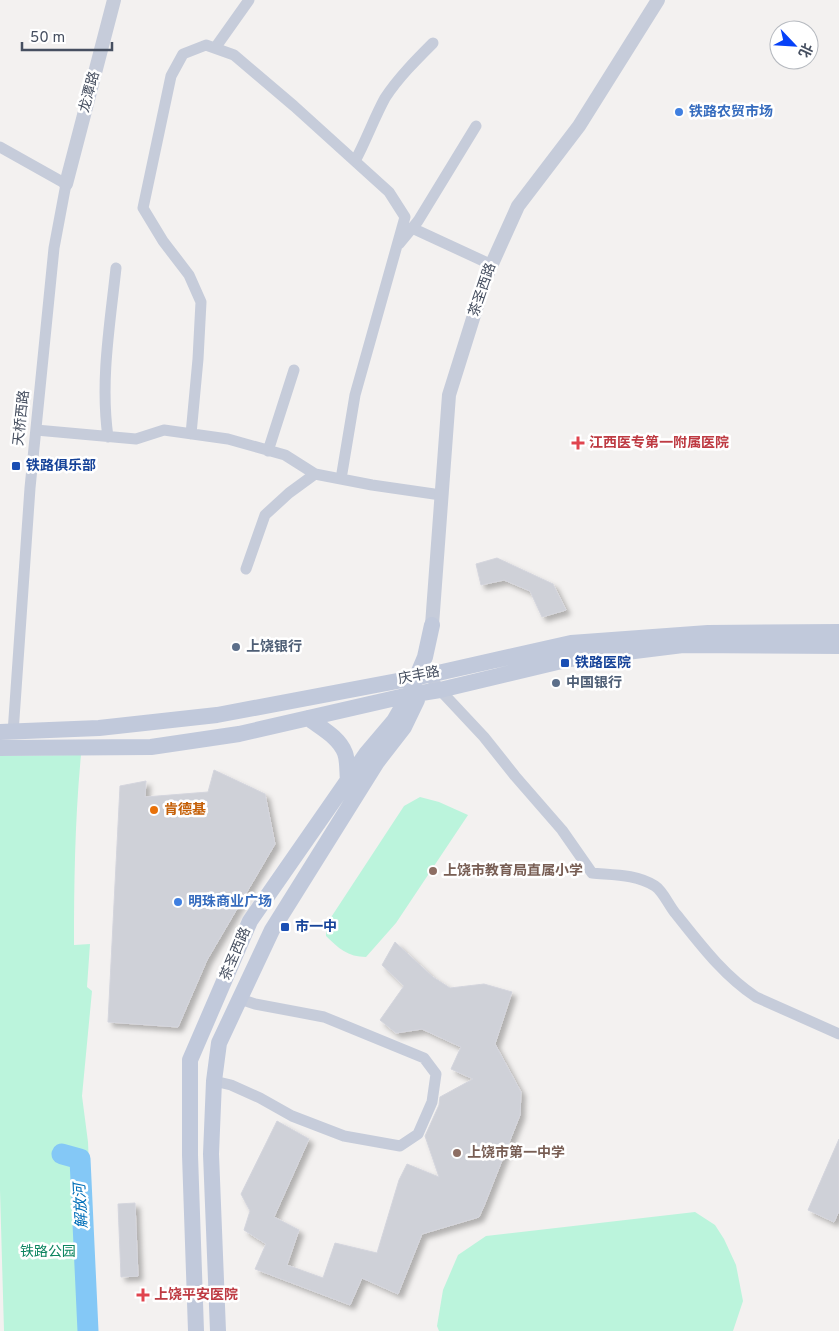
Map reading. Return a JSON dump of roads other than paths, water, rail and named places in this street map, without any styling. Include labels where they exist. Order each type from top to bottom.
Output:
[{"type":"main road","name":"茶圣西路","points":[[218,1331],[211,1154],[214,1081],[219,1042],[272,930],[378,762],[404,727],[423,675],[434,658],[432,625]]},
{"type":"main road","name":"庆丰路","points":[[6,733],[99,728],[216,715],[423,675],[571,643],[708,633],[839,632]]},
{"type":"main road","points":[[0,748],[151,747],[239,734],[440,690],[570,659],[683,645],[839,646]]},
{"type":"main road","name":"茶圣西路","points":[[196,1331],[191,1183],[190,1060],[250,921],[366,754],[415,694]]},
{"type":"main road","points":[[308,718],[335,738],[342,747],[345,753],[348,781]]},
{"type":"street","name":"龙潭路","points":[[66,184],[114,0]]},
{"type":"street","points":[[215,48],[249,0]]},
{"type":"street","name":"茶圣西路","points":[[432,625],[440,495],[449,395],[486,277],[518,206],[579,126],[658,0]]},
{"type":"street","points":[[355,161],[366,142],[385,99],[403,74],[433,42]]},
{"type":"street","points":[[191,434],[201,302],[190,274],[163,241],[143,208],[171,76],[183,54],[206,45],[234,55],[389,192],[405,217],[355,395],[341,479]]},
{"type":"street","points":[[396,247],[412,228],[476,126]]},
{"type":"street","points":[[0,147],[66,184]]},
{"type":"street","name":"天桥西路","points":[[6,733],[54,248],[66,184]]},
{"type":"street","points":[[412,228],[492,265]]},
{"type":"street","points":[[108,437],[104,411],[106,359],[116,268]]},
{"type":"street","points":[[268,450],[294,370]]},
{"type":"street","points":[[36,430],[136,439],[164,430],[228,439],[286,455],[315,474],[372,486],[440,495]]},
{"type":"street","points":[[246,568],[265,515],[289,492],[315,474]]},
{"type":"street","points":[[423,675],[440,690],[484,737],[514,776],[562,830],[581,860],[592,872],[637,877],[657,887],[716,964],[743,988],[756,997],[839,1034]]},
{"type":"street","points":[[214,1081],[231,1085],[260,1098],[292,1116],[344,1136],[400,1146],[418,1134],[432,1102],[436,1074],[424,1058],[324,1017],[255,1004],[240,999]]},
{"type":"waterway","name":"解放河","points":[[62,1154],[80,1159],[88,1331]]},
{"type":"place","name":"铁路农贸市场","points":[[679,112]]},
{"type":"place","name":"江西医专第一附属医院","points":[[578,443]]},
{"type":"place","name":"铁路俱乐部","points":[[16,466]]},
{"type":"place","name":"上饶银行","points":[[236,647]]},
{"type":"place","name":"铁路医院","points":[[565,663]]},
{"type":"place","name":"中国银行","points":[[556,683]]},
{"type":"place","name":"肯德基","points":[[154,810]]},
{"type":"place","name":"上饶市教育局直属小学","points":[[433,871]]},
{"type":"place","name":"明珠商业广场","points":[[178,902]]},
{"type":"place","name":"市一中","points":[[285,927]]},
{"type":"place","name":"上饶市第一中学","points":[[457,1153]]},
{"type":"place","name":"上饶平安医院","points":[[143,1295]]},
{"type":"park label","name":"铁路公园","points":[[48,1252]]}]
